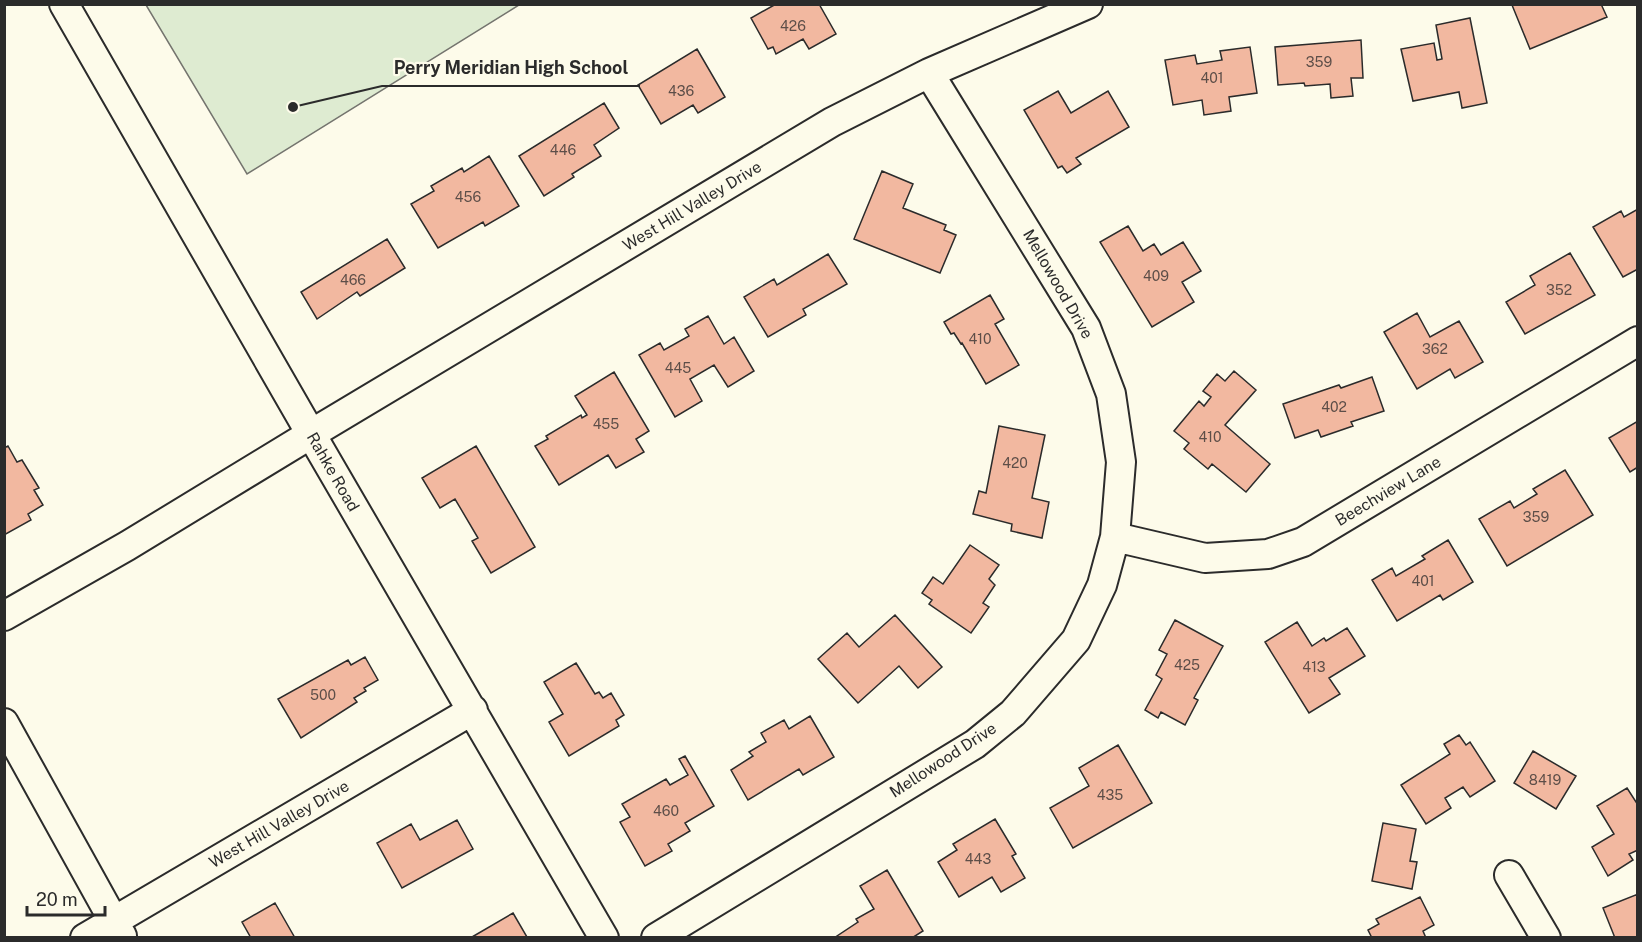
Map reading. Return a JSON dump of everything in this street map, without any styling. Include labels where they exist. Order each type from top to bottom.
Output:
[{"type":"street","name":"Rahke Road","points":[[64,4],[310,434],[604,938]]},
{"type":"street","name":"West Hill Valley Drive","points":[[4,616],[127,546],[832,122],[929,73],[1088,4]]},
{"type":"street","name":"Mellowood Drive","points":[[656,938],[975,744],[1013,713],[1076,640],[1102,585],[1115,537],[1121,462],[1111,394],[1086,328],[929,73]]},
{"type":"street","name":"Beechview Lane","points":[[1115,537],[1205,558],[1268,554],[1303,542],[1638,341]]},
{"type":"street","name":"West Hill Valley Drive","points":[[85,938],[118,929],[473,710]]},
{"type":"street","points":[[4,723],[118,929]]},
{"type":"street","points":[[1509,875],[1546,938]]},
{"type":"green space","points":[[146,5],[519,5],[247,174]]},
{"type":"building","points":[[776,4],[819,4],[836,34],[809,49],[803,39],[776,54],[773,47],[768,49],[751,18]]},
{"type":"building","points":[[1601,4],[1607,17],[1530,49],[1512,5]]},
{"type":"building","points":[[1470,18],[1487,103],[1462,108],[1459,92],[1413,101],[1401,49],[1434,43],[1437,60],[1442,59],[1436,25]]},
{"type":"building","points":[[1361,40],[1363,78],[1351,78],[1353,96],[1331,98],[1330,84],[1278,85],[1275,47]]},
{"type":"building","points":[[1250,47],[1257,93],[1229,97],[1231,111],[1204,115],[1202,100],[1173,105],[1165,60],[1195,55],[1197,64],[1222,60],[1220,51]]},
{"type":"building","points":[[697,49],[725,97],[698,113],[693,105],[661,124],[638,85]]},
{"type":"building","points":[[1058,91],[1071,113],[1108,91],[1129,127],[1076,158],[1081,164],[1067,173],[1062,166],[1058,168],[1024,110]]},
{"type":"building","points":[[604,103],[619,128],[594,145],[601,156],[572,174],[574,177],[544,196],[519,156]]},
{"type":"building","points":[[489,156],[519,206],[485,226],[483,222],[438,248],[411,204],[434,191],[431,186],[462,168],[464,172]]},
{"type":"building","points":[[882,171],[913,184],[903,208],[946,225],[944,230],[956,235],[940,273],[854,239]]},
{"type":"building","points":[[1638,209],[1638,269],[1623,277],[1593,227],[1621,211],[1624,217]]},
{"type":"building","points":[[1128,226],[1143,251],[1154,244],[1161,255],[1183,242],[1201,271],[1182,282],[1194,302],[1152,327],[1100,242]]},
{"type":"building","points":[[387,239],[405,268],[360,296],[357,292],[317,319],[301,292]]},
{"type":"building","points":[[1570,253],[1595,295],[1525,334],[1506,302],[1535,285],[1530,276]]},
{"type":"building","points":[[828,254],[847,284],[803,309],[806,315],[768,337],[744,297],[774,279],[777,285]]},
{"type":"building","points":[[990,295],[1004,319],[995,324],[1019,365],[986,384],[962,343],[954,333],[951,334],[944,322]]},
{"type":"building","points":[[1417,313],[1430,337],[1459,321],[1483,362],[1455,378],[1450,369],[1417,389],[1384,332]]},
{"type":"building","points":[[708,316],[724,344],[734,337],[754,371],[728,387],[714,365],[690,379],[702,401],[675,417],[639,355],[660,343],[664,350],[689,336],[685,329]]},
{"type":"building","points":[[1234,371],[1256,390],[1225,425],[1270,464],[1246,492],[1212,464],[1208,469],[1184,449],[1189,443],[1174,431],[1199,401],[1204,406],[1211,397],[1203,391],[1217,374],[1225,381]]},
{"type":"building","points":[[614,372],[649,431],[636,439],[644,452],[616,468],[608,455],[559,485],[535,446],[548,439],[546,436],[581,415],[582,418],[587,415],[575,396]]},
{"type":"building","points":[[1372,377],[1384,411],[1351,422],[1353,426],[1321,437],[1318,430],[1295,438],[1283,404],[1339,385],[1341,388]]},
{"type":"building","points":[[1638,421],[1638,467],[1630,472],[1609,438]]},
{"type":"building","points":[[999,426],[1045,435],[1032,498],[1049,502],[1042,538],[1011,531],[1012,524],[973,514],[979,491],[986,493]]},
{"type":"building","points":[[8,446],[17,462],[22,460],[39,488],[34,490],[43,505],[28,514],[31,520],[4,535],[4,448]]},
{"type":"building","points":[[476,446],[535,547],[491,573],[472,541],[478,538],[455,499],[440,508],[422,478]]},
{"type":"building","points":[[1565,470],[1593,515],[1507,566],[1479,519],[1510,501],[1514,508],[1537,494],[1533,489]]},
{"type":"building","points":[[1448,540],[1473,582],[1443,600],[1440,595],[1397,621],[1372,580],[1392,568],[1396,576],[1425,559],[1422,556]]},
{"type":"building","points":[[970,545],[999,565],[989,579],[995,585],[983,603],[989,607],[971,633],[929,604],[932,600],[922,593],[933,577],[943,584]]},
{"type":"building","points":[[895,615],[942,667],[918,688],[899,666],[858,703],[818,659],[847,633],[859,647]]},
{"type":"building","points":[[1175,620],[1223,646],[1194,698],[1198,700],[1185,725],[1161,712],[1158,718],[1145,710],[1162,679],[1156,675],[1167,654],[1159,650]]},
{"type":"building","points":[[1297,622],[1312,646],[1324,638],[1326,641],[1347,628],[1365,656],[1329,678],[1340,694],[1309,713],[1265,642]]},
{"type":"building","points":[[365,657],[378,680],[364,688],[366,691],[354,698],[357,702],[301,738],[278,699],[348,660],[351,665]]},
{"type":"building","points":[[576,663],[595,694],[599,692],[603,698],[611,693],[624,715],[616,720],[619,726],[569,756],[549,722],[563,714],[544,682]]},
{"type":"building","points":[[810,716],[834,757],[803,775],[799,769],[748,800],[731,770],[753,756],[749,752],[766,742],[761,733],[784,720],[789,729]]},
{"type":"building","points":[[1459,735],[1466,745],[1470,742],[1495,781],[1470,797],[1463,787],[1445,798],[1451,808],[1426,824],[1401,785],[1450,754],[1444,744]]},
{"type":"building","points":[[1118,745],[1152,803],[1073,848],[1050,808],[1089,786],[1079,768]]},
{"type":"building","points":[[1533,751],[1576,776],[1556,809],[1514,783]]},
{"type":"building","points":[[685,756],[714,806],[685,823],[690,831],[668,844],[672,851],[645,866],[620,822],[630,817],[622,804],[666,779],[670,785],[688,775],[679,759]]},
{"type":"building","points":[[1627,788],[1638,805],[1638,850],[1629,854],[1633,860],[1608,876],[1592,847],[1614,834],[1597,806]]},
{"type":"building","points":[[995,819],[1016,854],[1012,856],[1025,878],[1001,892],[992,877],[959,897],[938,862],[957,850],[953,844]]},
{"type":"building","points":[[457,820],[473,849],[402,888],[377,843],[411,824],[420,840]]},
{"type":"building","points":[[1383,823],[1416,829],[1410,861],[1417,862],[1412,889],[1372,881]]},
{"type":"building","points":[[887,870],[923,931],[912,938],[834,938],[858,922],[856,919],[874,909],[860,886]]},
{"type":"building","points":[[1638,894],[1638,938],[1615,938],[1603,908]]},
{"type":"building","points":[[1420,897],[1434,925],[1423,931],[1426,938],[1372,938],[1368,930],[1379,924],[1376,919]]},
{"type":"building","points":[[275,903],[295,938],[251,938],[242,922]]},
{"type":"building","points":[[513,913],[527,937],[472,937]]},
{"type":"place","name":"Perry Meridian High School","points":[[293,107]]}]
